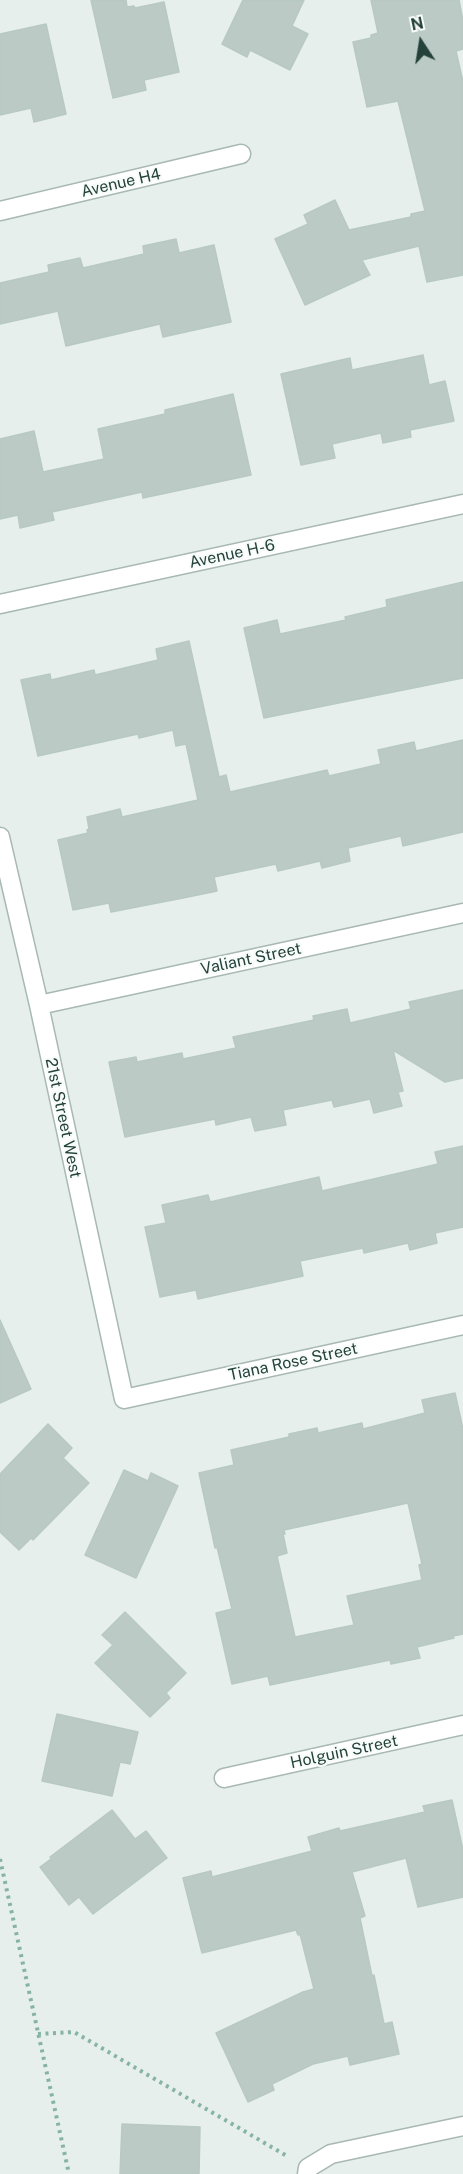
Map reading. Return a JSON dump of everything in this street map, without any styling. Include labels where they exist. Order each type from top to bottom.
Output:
[{"type":"street","name":"Avenue H4","points":[[0,211],[241,154]]},
{"type":"street","name":"Avenue H-6","points":[[0,604],[463,504]]},
{"type":"street","name":"21st Street West","points":[[0,837],[39,1005],[124,1399]]},
{"type":"street","name":"Valiant Street","points":[[39,1005],[463,913]]},
{"type":"street","name":"Tiana Rose Street","points":[[124,1399],[463,1325]]},
{"type":"street","name":"Holguin Street","points":[[224,1778],[463,1725]]},
{"type":"street","points":[[308,2171],[331,2154],[463,2126]]},
{"type":"path","points":[[0,1859],[69,2174]]},
{"type":"path","points":[[38,2034],[74,2032],[308,2171]]},
{"type":"building","points":[[91,0],[126,0],[127,7],[134,6],[135,8],[164,2],[179,72],[144,80],[146,90],[113,98]]},
{"type":"building","points":[[243,0],[304,0],[292,26],[308,34],[290,70],[250,50],[247,57],[222,44]]},
{"type":"building","points":[[371,0],[459,0],[463,21],[463,49],[456,51],[463,82],[463,275],[427,282],[419,246],[362,260],[370,275],[305,305],[275,239],[308,224],[304,215],[335,200],[349,230],[411,217],[411,214],[425,211],[398,101],[367,107],[353,42],[371,38],[371,35],[378,33]]},
{"type":"building","points":[[46,24],[66,114],[34,122],[31,108],[0,115],[0,34]]},
{"type":"building","points":[[176,239],[179,253],[214,245],[231,322],[163,337],[160,324],[66,346],[58,311],[0,324],[0,283],[49,272],[48,265],[80,258],[83,268],[144,254],[143,246]]},
{"type":"building","points":[[423,355],[429,385],[445,381],[454,421],[410,430],[411,437],[383,443],[381,433],[332,444],[335,458],[301,465],[281,374],[350,358],[352,370]]},
{"type":"building","points":[[233,394],[251,475],[143,498],[142,492],[52,512],[54,520],[20,528],[18,515],[0,519],[0,439],[34,431],[43,472],[104,459],[98,429],[165,414],[165,410]]},
{"type":"building","points":[[463,582],[463,678],[264,718],[244,628],[277,620],[280,634],[346,620],[345,617],[387,607],[386,600]]},
{"type":"building","points":[[189,641],[219,777],[226,775],[230,792],[327,770],[329,776],[381,764],[378,750],[414,742],[416,751],[463,740],[463,832],[403,846],[401,836],[348,848],[350,861],[322,868],[320,861],[278,871],[276,864],[214,877],[217,891],[183,898],[111,912],[109,903],[73,910],[58,840],[88,833],[87,817],[120,809],[122,817],[198,800],[186,744],[176,746],[173,730],[139,738],[138,734],[38,756],[21,680],[50,674],[51,680],[94,670],[95,675],[158,660],[156,649]]},
{"type":"building","points":[[463,990],[463,1078],[445,1082],[393,1050],[403,1091],[398,1092],[402,1106],[374,1113],[370,1099],[334,1107],[332,1100],[283,1110],[286,1125],[255,1131],[251,1117],[216,1125],[215,1119],[125,1137],[109,1062],[136,1057],[137,1062],[182,1053],[183,1059],[236,1048],[233,1037],[314,1020],[313,1016],[347,1009],[350,1023],[411,1009],[409,1002]]},
{"type":"building","points":[[463,1146],[463,1227],[435,1233],[437,1243],[410,1250],[408,1243],[364,1253],[363,1248],[300,1261],[303,1276],[198,1299],[196,1290],[160,1297],[145,1227],[166,1223],[162,1205],[208,1195],[210,1202],[319,1177],[322,1191],[438,1164],[435,1152]]},
{"type":"building","points":[[0,1320],[31,1389],[0,1403]]},
{"type":"building","points":[[455,1393],[463,1429],[463,1634],[417,1647],[420,1658],[391,1664],[390,1660],[270,1685],[268,1676],[232,1684],[216,1613],[232,1609],[217,1547],[215,1548],[199,1473],[234,1465],[231,1450],[289,1437],[289,1434],[317,1428],[318,1433],[362,1423],[363,1429],[425,1413],[422,1400]],"holes":[[[408,1503],[422,1564],[419,1565],[422,1580],[347,1596],[354,1625],[295,1637],[277,1556],[287,1553],[284,1530]]]},
{"type":"building","points":[[48,1424],[72,1448],[63,1458],[89,1483],[33,1540],[31,1538],[19,1550],[0,1532],[0,1474]]},
{"type":"building","points":[[124,1470],[148,1481],[151,1473],[178,1486],[136,1578],[85,1555]]},
{"type":"building","points":[[125,1612],[186,1673],[166,1693],[170,1698],[150,1717],[95,1663],[113,1645],[102,1635]]},
{"type":"building","points":[[57,1714],[138,1732],[130,1764],[120,1762],[112,1796],[42,1781]]},
{"type":"building","points":[[452,1800],[463,1850],[463,1897],[418,1907],[406,1858],[352,1872],[365,1916],[360,1918],[384,2024],[392,2022],[399,2054],[350,2065],[348,2056],[313,2064],[272,2084],[274,2090],[248,2102],[216,2033],[314,1989],[300,1934],[298,1935],[296,1930],[202,1953],[183,1878],[211,1871],[212,1877],[312,1851],[308,1837],[339,1828],[340,1831],[425,1812],[423,1806]]},
{"type":"building","points":[[112,1810],[135,1839],[146,1831],[167,1858],[93,1914],[79,1897],[69,1905],[40,1867]]},
{"type":"building","points":[[122,2124],[200,2127],[199,2174],[120,2174]]}]
